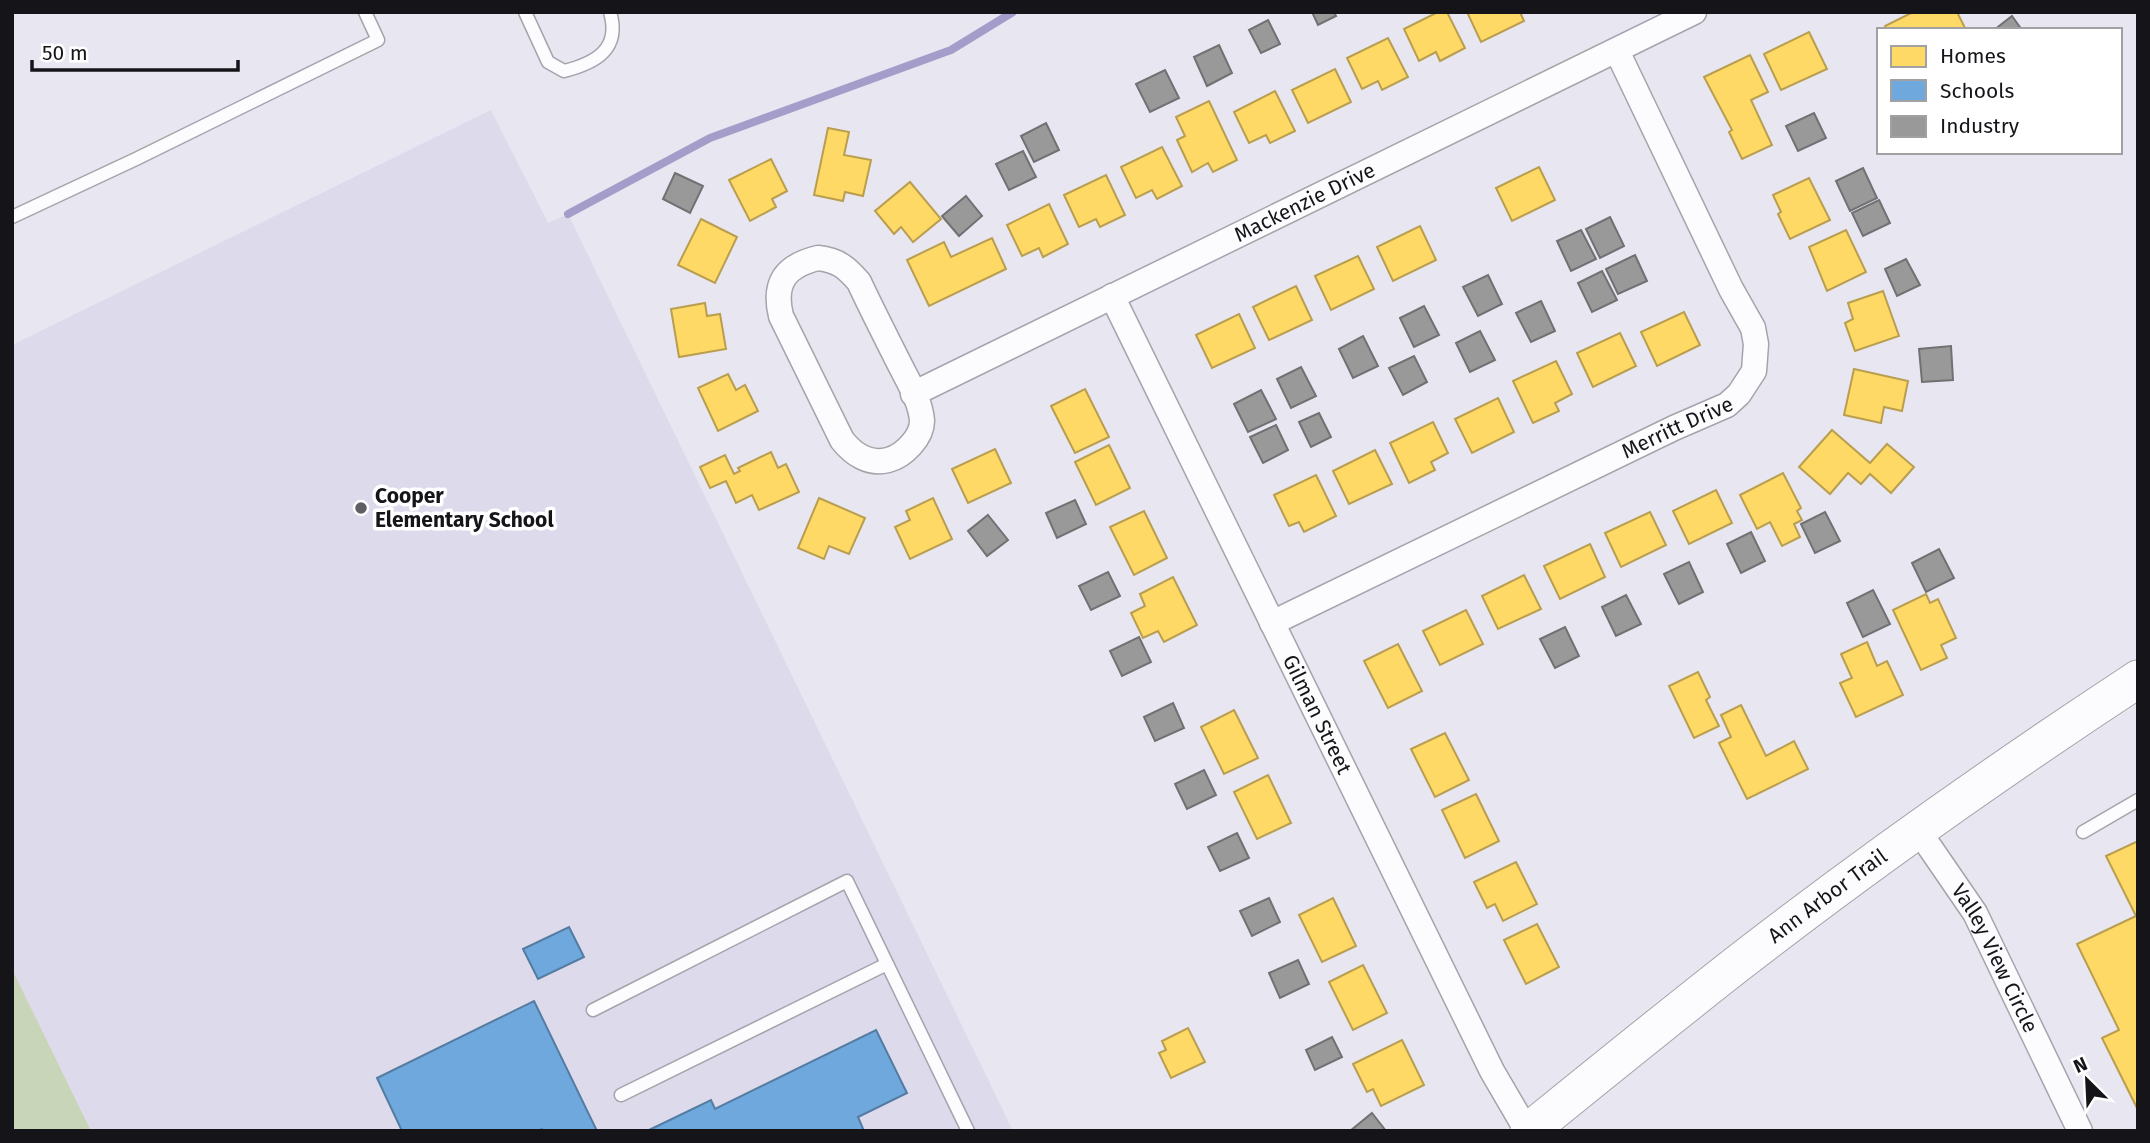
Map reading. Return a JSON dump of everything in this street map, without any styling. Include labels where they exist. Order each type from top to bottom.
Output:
[{"type":"street","name":"Mackenzie Drive","points":[[914,394],[1694,12]]},
{"type":"street","name":"Merritt Drive","points":[[1272,623],[1674,428],[1727,405],[1749,382],[1757,355],[1753,328],[1731,289],[1617,51]]},
{"type":"street","points":[[818,258],[832,259],[847,268],[859,282],[914,394],[922,424],[911,444],[900,455],[885,461],[862,458],[851,451],[842,440],[781,316],[777,300],[780,284],[790,270],[805,261],[818,258]]},
{"type":"street","name":"Gilman Street","points":[[1112,296],[1492,1071],[1528,1131]]},
{"type":"street","name":"Ann Arbor Trail","points":[[1528,1131],[1737,964],[2026,753],[2138,679]]},
{"type":"street","name":"Valley View Circle","points":[[1918,830],[1975,913],[2080,1131]]},
{"type":"lane","points":[[12,217],[378,40],[365,12]]},
{"type":"lane","points":[[525,12],[548,62],[564,71],[583,66],[610,46],[613,24],[610,12]]},
{"type":"lane","points":[[2083,832],[2138,800]]},
{"type":"lane","points":[[593,1010],[847,881],[968,1131]]},
{"type":"lane","points":[[621,1095],[887,964]]},
{"type":"shaded area","name":"Cooper Elementary School","points":[[491,110],[548,223],[568,214],[1013,1131],[91,1131],[12,969],[12,345]]},
{"type":"green space","points":[[12,969],[91,1131],[12,1131]]},
{"type":"building: Homes","points":[[1438,12],[1447,12],[1465,48],[1440,61],[1436,52],[1419,61],[1404,29]]},
{"type":"building: Homes","points":[[1467,12],[1520,12],[1524,21],[1481,42]]},
{"type":"building: Homes","points":[[1913,12],[1957,12],[1965,28],[1886,28]]},
{"type":"building: Homes","points":[[1809,32],[1827,69],[1781,90],[1764,54]]},
{"type":"building: Homes","points":[[1388,38],[1408,77],[1382,90],[1378,81],[1362,89],[1347,58]]},
{"type":"building: Homes","points":[[1750,55],[1768,92],[1751,100],[1772,145],[1742,159],[1729,132],[1732,130],[1704,77]]},
{"type":"building: Homes","points":[[1335,69],[1351,102],[1308,123],[1292,90]]},
{"type":"building: Homes","points":[[1275,91],[1295,131],[1270,143],[1266,135],[1249,143],[1234,112]]},
{"type":"building: Homes","points":[[1209,101],[1237,160],[1213,172],[1208,163],[1192,172],[1177,140],[1185,136],[1176,117]]},
{"type":"building: Homes","points":[[828,128],[849,132],[844,155],[871,160],[863,196],[845,192],[843,201],[814,195]]},
{"type":"building: Homes","points":[[1162,147],[1182,186],[1157,199],[1152,190],[1136,198],[1121,167]]},
{"type":"building: Homes","points":[[771,159],[787,191],[772,199],[776,207],[750,221],[729,180]]},
{"type":"building: Homes","points":[[1539,167],[1555,200],[1512,221],[1496,188]]},
{"type":"building: Homes","points":[[1106,175],[1125,215],[1100,227],[1096,219],[1079,227],[1064,195]]},
{"type":"building: Homes","points":[[1809,178],[1830,220],[1790,239],[1778,214],[1781,212],[1773,195]]},
{"type":"building: Homes","points":[[910,182],[941,219],[913,242],[901,227],[894,234],[875,211]]},
{"type":"building: Homes","points":[[1049,204],[1068,244],[1043,257],[1039,248],[1022,256],[1007,225]]},
{"type":"building: Homes","points":[[701,219],[737,237],[715,283],[678,265]]},
{"type":"building: Homes","points":[[1420,226],[1436,260],[1393,281],[1377,247]]},
{"type":"building: Homes","points":[[1846,230],[1866,272],[1827,291],[1809,247]]},
{"type":"building: Homes","points":[[992,238],[1006,269],[929,306],[907,260],[944,242],[951,257]]},
{"type":"building: Homes","points":[[1358,256],[1374,289],[1331,310],[1315,276]]},
{"type":"building: Homes","points":[[1296,286],[1312,320],[1269,340],[1253,307]]},
{"type":"building: Homes","points":[[1883,291],[1899,336],[1855,351],[1845,323],[1853,319],[1848,303]]},
{"type":"building: Homes","points":[[705,303],[707,316],[720,314],[726,349],[679,357],[671,309]]},
{"type":"building: Homes","points":[[1684,312],[1700,345],[1657,366],[1641,332]]},
{"type":"building: Homes","points":[[1239,314],[1255,348],[1212,368],[1196,335]]},
{"type":"building: Homes","points":[[1620,333],[1636,366],[1593,387],[1577,353]]},
{"type":"building: Homes","points":[[1556,361],[1572,394],[1555,403],[1559,411],[1533,423],[1513,381]]},
{"type":"building: Homes","points":[[1854,369],[1908,381],[1902,411],[1884,407],[1881,423],[1844,415]]},
{"type":"building: Homes","points":[[728,374],[736,390],[745,385],[758,411],[718,431],[698,388]]},
{"type":"building: Homes","points":[[1085,389],[1109,437],[1075,453],[1051,406]]},
{"type":"building: Homes","points":[[1498,398],[1514,432],[1472,453],[1455,419]]},
{"type":"building: Homes","points":[[1433,422],[1448,453],[1431,462],[1435,470],[1409,483],[1390,443]]},
{"type":"building: Homes","points":[[1832,430],[1870,463],[1887,444],[1914,467],[1891,493],[1870,474],[1861,484],[1848,473],[1830,494],[1799,467]]},
{"type":"building: Homes","points":[[1109,445],[1130,488],[1096,505],[1075,462]]},
{"type":"building: Homes","points":[[995,449],[1011,483],[968,503],[952,469]]},
{"type":"building: Homes","points":[[1375,450],[1392,484],[1349,504],[1333,471]]},
{"type":"building: Homes","points":[[771,452],[778,468],[786,464],[799,492],[759,510],[752,495],[736,503],[726,481],[710,488],[700,467],[725,455],[734,474],[740,471],[738,468]]},
{"type":"building: Homes","points":[[1783,473],[1801,508],[1797,511],[1802,520],[1794,524],[1800,537],[1782,546],[1770,522],[1757,529],[1740,495]]},
{"type":"building: Homes","points":[[1316,475],[1336,516],[1304,532],[1299,522],[1289,526],[1274,495]]},
{"type":"building: Homes","points":[[1716,490],[1732,523],[1689,544],[1673,511]]},
{"type":"building: Homes","points":[[819,498],[865,518],[849,554],[829,546],[824,559],[798,548]]},
{"type":"building: Homes","points":[[933,498],[952,539],[910,559],[895,527],[910,520],[906,511]]},
{"type":"building: Homes","points":[[1144,511],[1167,558],[1134,575],[1110,527]]},
{"type":"building: Homes","points":[[1650,512],[1666,545],[1621,567],[1605,533]]},
{"type":"building: Homes","points":[[1590,544],[1605,577],[1560,599],[1544,566]]},
{"type":"building: Homes","points":[[1524,575],[1541,609],[1498,629],[1482,596]]},
{"type":"building: Homes","points":[[1173,577],[1197,625],[1164,642],[1158,631],[1143,638],[1131,613],[1145,606],[1140,594]]},
{"type":"building: Homes","points":[[1926,594],[1930,603],[1938,599],[1956,638],[1941,645],[1947,658],[1921,670],[1893,610]]},
{"type":"building: Homes","points":[[1466,610],[1483,644],[1440,665],[1423,631]]},
{"type":"building: Homes","points":[[1867,642],[1877,666],[1887,661],[1903,695],[1856,717],[1840,683],[1852,678],[1841,654]]},
{"type":"building: Homes","points":[[1398,644],[1422,691],[1388,708],[1364,661]]},
{"type":"building: Homes","points":[[1698,672],[1710,697],[1706,700],[1719,726],[1694,738],[1669,686]]},
{"type":"building: Homes","points":[[1741,705],[1766,756],[1794,741],[1808,769],[1747,799],[1719,743],[1731,737],[1721,715]]},
{"type":"building: Homes","points":[[1234,710],[1258,758],[1224,774],[1201,727]]},
{"type":"building: Homes","points":[[1445,733],[1469,780],[1435,797],[1411,749]]},
{"type":"building: Homes","points":[[1268,775],[1291,823],[1257,839],[1234,792]]},
{"type":"building: Homes","points":[[1476,794],[1499,841],[1465,858],[1442,810]]},
{"type":"building: Homes","points":[[2138,841],[2138,1110],[2102,1038],[2119,1030],[2077,944],[2136,916],[2106,856]]},
{"type":"building: Homes","points":[[1516,862],[1537,904],[1503,921],[1495,904],[1487,908],[1474,882]]},
{"type":"building: Homes","points":[[1333,898],[1356,946],[1322,962],[1299,915]]},
{"type":"building: Homes","points":[[1537,924],[1559,967],[1526,984],[1504,940]]},
{"type":"building: Homes","points":[[1363,965],[1387,1013],[1353,1030],[1329,982]]},
{"type":"building: Homes","points":[[1188,1028],[1205,1062],[1171,1078],[1159,1053],[1166,1050],[1162,1041]]},
{"type":"building: Homes","points":[[1402,1040],[1424,1085],[1381,1106],[1373,1089],[1367,1092],[1353,1064]]},
{"type":"building: Schools","points":[[569,927],[584,957],[538,979],[523,949]]},
{"type":"building: Schools","points":[[534,1001],[597,1131],[402,1131],[377,1078]]},
{"type":"building: Schools","points":[[876,1030],[907,1093],[858,1117],[864,1131],[647,1131],[711,1100],[715,1109]]},
{"type":"building: Industry","points":[[1312,12],[1334,12],[1336,16],[1318,25]]},
{"type":"building: Industry","points":[[2012,16],[2021,28],[1997,28]]},
{"type":"building: Industry","points":[[1268,20],[1280,44],[1261,53],[1249,30]]},
{"type":"building: Industry","points":[[1219,45],[1232,73],[1207,86],[1194,57]]},
{"type":"building: Industry","points":[[1165,70],[1179,98],[1150,112],[1136,84]]},
{"type":"building: Industry","points":[[1814,113],[1826,138],[1798,151],[1786,126]]},
{"type":"building: Industry","points":[[1046,123],[1059,150],[1034,162],[1021,136]]},
{"type":"building: Industry","points":[[1023,151],[1036,177],[1009,190],[996,164]]},
{"type":"building: Industry","points":[[1863,168],[1877,198],[1850,211],[1836,181]]},
{"type":"building: Industry","points":[[675,173],[703,186],[690,213],[663,199]]},
{"type":"building: Industry","points":[[966,196],[982,216],[959,236],[942,216]]},
{"type":"building: Industry","points":[[1879,200],[1890,223],[1863,236],[1852,213]]},
{"type":"building: Industry","points":[[1610,217],[1624,246],[1600,258],[1586,229]]},
{"type":"building: Industry","points":[[1581,230],[1596,259],[1571,271],[1557,241]]},
{"type":"building: Industry","points":[[1635,255],[1647,281],[1618,294],[1606,269]]},
{"type":"building: Industry","points":[[1906,259],[1920,285],[1897,296],[1885,269]]},
{"type":"building: Industry","points":[[1602,271],[1617,300],[1592,312],[1578,283]]},
{"type":"building: Industry","points":[[1488,275],[1502,304],[1478,316],[1463,287]]},
{"type":"building: Industry","points":[[1541,301],[1555,331],[1531,342],[1516,313]]},
{"type":"building: Industry","points":[[1424,306],[1439,335],[1414,347],[1400,318]]},
{"type":"building: Industry","points":[[1480,331],[1495,360],[1470,372],[1456,343]]},
{"type":"building: Industry","points":[[1363,336],[1378,366],[1353,378],[1339,349]]},
{"type":"building: Industry","points":[[1951,346],[1953,380],[1922,382],[1919,349]]},
{"type":"building: Industry","points":[[1414,356],[1427,382],[1403,395],[1389,368]]},
{"type":"building: Industry","points":[[1301,367],[1316,396],[1291,408],[1277,379]]},
{"type":"building: Industry","points":[[1261,390],[1276,419],[1248,432],[1234,404]]},
{"type":"building: Industry","points":[[1319,413],[1331,437],[1311,447],[1299,422]]},
{"type":"building: Industry","points":[[1276,425],[1288,450],[1263,463],[1250,437]]},
{"type":"building: Industry","points":[[1075,500],[1086,524],[1057,538],[1046,513]]},
{"type":"building: Industry","points":[[1825,512],[1840,541],[1815,553],[1801,524]]},
{"type":"building: Industry","points":[[988,515],[1008,540],[987,556],[968,531]]},
{"type":"building: Industry","points":[[1751,532],[1765,561],[1741,573],[1727,544]]},
{"type":"building: Industry","points":[[1939,549],[1954,578],[1926,592],[1912,563]]},
{"type":"building: Industry","points":[[1689,562],[1703,592],[1679,604],[1664,574]]},
{"type":"building: Industry","points":[[1108,572],[1120,596],[1091,610],[1079,586]]},
{"type":"building: Industry","points":[[1873,590],[1890,624],[1863,637],[1847,603]]},
{"type":"building: Industry","points":[[1626,595],[1641,624],[1616,636],[1602,607]]},
{"type":"building: Industry","points":[[1565,627],[1579,656],[1555,668],[1540,639]]},
{"type":"building: Industry","points":[[1139,637],[1151,662],[1122,676],[1110,651]]},
{"type":"building: Industry","points":[[1173,703],[1184,728],[1155,741],[1144,717]]},
{"type":"building: Industry","points":[[1204,770],[1216,795],[1187,809],[1175,784]]},
{"type":"building: Industry","points":[[1237,833],[1249,858],[1220,871],[1208,847]]},
{"type":"building: Industry","points":[[1269,898],[1280,922],[1252,936],[1240,911]]},
{"type":"building: Industry","points":[[1298,960],[1309,984],[1280,998],[1269,973]]},
{"type":"building: Industry","points":[[1332,1037],[1342,1057],[1315,1070],[1306,1050]]},
{"type":"building: Industry","points":[[1372,1113],[1386,1131],[1350,1131]]},
{"type":"waterway","points":[[568,214],[710,138],[951,50],[1013,12]]},
{"type":"place","name":"Cooper Elementary School","points":[[361,508]]}]
